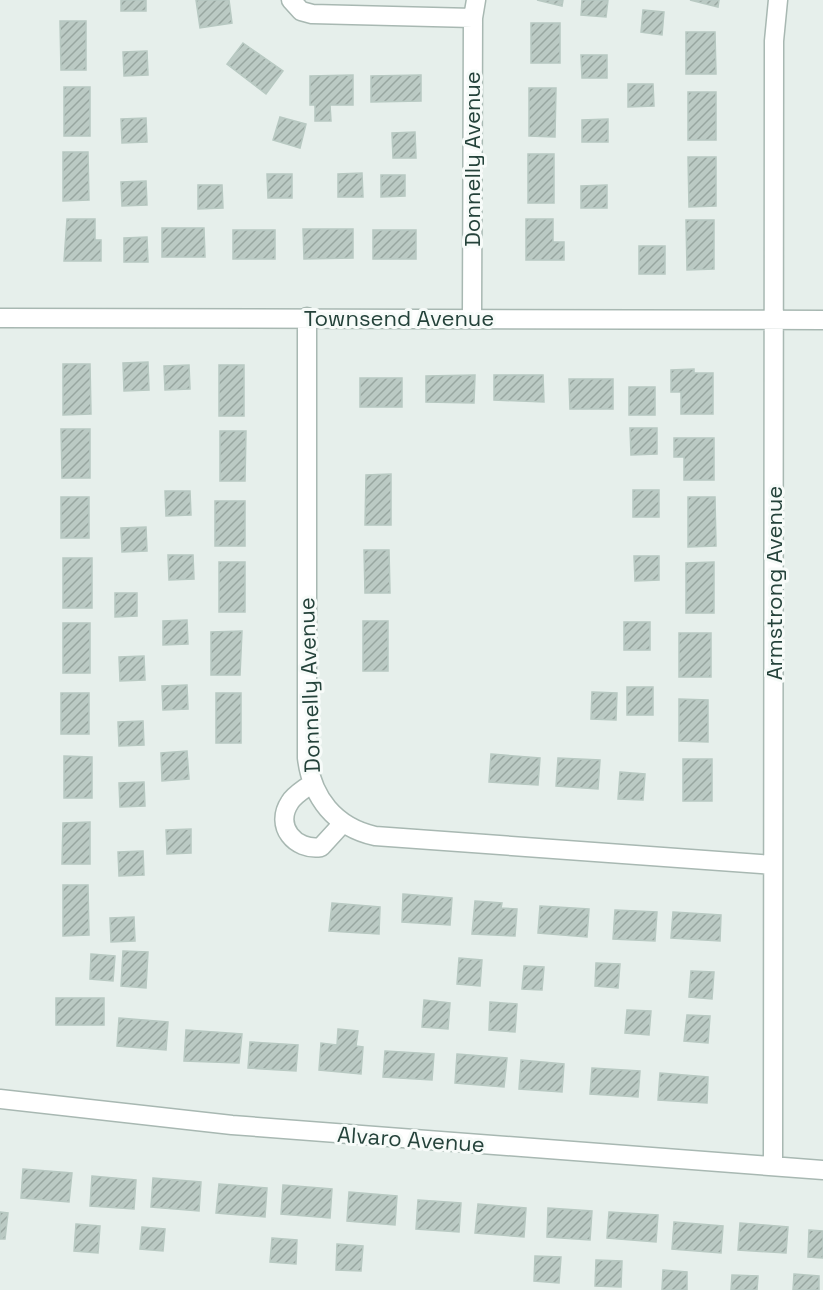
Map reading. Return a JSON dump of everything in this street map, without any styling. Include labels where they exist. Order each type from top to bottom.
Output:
[{"type":"street","points":[[291,0],[301,11],[312,14],[386,14],[474,9]]},
{"type":"street","points":[[366,0],[386,14]]},
{"type":"street","name":"Armstrong Avenue","points":[[773,1166],[774,41],[778,0]]},
{"type":"street","name":"Donnelly Avenue","points":[[472,318],[474,9]]},
{"type":"street","name":"Donnelly Avenue","points":[[307,317],[307,758],[312,783],[326,808],[343,823],[375,836],[773,865]]},
{"type":"street","name":"Townsend Avenue","points":[[0,318],[823,320]]},
{"type":"street","points":[[312,783],[289,803],[285,821],[291,838],[303,847],[321,848],[343,823]]},
{"type":"street","name":"Alvaro Avenue","points":[[0,1098],[232,1125],[823,1170]]},
{"type":"building","points":[[121,0],[146,0],[146,11],[121,11]]},
{"type":"building","points":[[196,0],[229,0],[232,23],[200,28]]},
{"type":"building","points":[[537,0],[563,0],[562,6]]},
{"type":"building","points":[[582,0],[608,0],[606,17],[581,15]]},
{"type":"building","points":[[690,0],[719,0],[718,7]]},
{"type":"building","points":[[643,10],[664,12],[662,35],[641,32]]},
{"type":"building","points":[[60,21],[86,21],[86,70],[61,70]]},
{"type":"building","points":[[531,23],[560,23],[560,63],[531,63]]},
{"type":"building","points":[[686,32],[715,32],[716,74],[686,74]]},
{"type":"building","points":[[243,43],[283,71],[266,94],[227,64]]},
{"type":"building","points":[[147,51],[148,75],[124,76],[123,52]]},
{"type":"building","points":[[581,55],[607,55],[607,78],[582,78]]},
{"type":"building","points":[[353,75],[353,105],[330,105],[331,121],[315,121],[315,105],[310,105],[310,76]]},
{"type":"building","points":[[421,75],[421,101],[371,102],[371,76]]},
{"type":"building","points":[[628,84],[653,84],[654,106],[628,107]]},
{"type":"building","points":[[64,87],[90,87],[90,136],[64,136]]},
{"type":"building","points":[[529,88],[556,88],[555,137],[529,136]]},
{"type":"building","points":[[688,92],[716,92],[716,140],[688,140]]},
{"type":"building","points":[[280,117],[306,124],[300,148],[273,140]]},
{"type":"building","points":[[146,118],[147,142],[122,143],[121,119]]},
{"type":"building","points":[[608,119],[608,142],[582,142],[582,120]]},
{"type":"building","points":[[415,132],[416,158],[393,158],[392,133]]},
{"type":"building","points":[[63,152],[88,152],[89,200],[63,201]]},
{"type":"building","points":[[528,154],[554,154],[554,203],[528,203]]},
{"type":"building","points":[[688,157],[716,157],[716,206],[689,207]]},
{"type":"building","points":[[362,173],[363,197],[338,197],[338,174]]},
{"type":"building","points":[[267,174],[292,174],[292,198],[268,198]]},
{"type":"building","points":[[381,175],[405,175],[405,196],[381,197]]},
{"type":"building","points":[[146,181],[147,205],[122,206],[121,182]]},
{"type":"building","points":[[198,185],[222,185],[223,208],[198,209]]},
{"type":"building","points":[[607,185],[607,208],[581,208],[581,186]]},
{"type":"building","points":[[67,219],[95,219],[95,240],[101,240],[101,261],[64,261]]},
{"type":"building","points":[[526,219],[553,219],[553,242],[564,242],[564,260],[526,260]]},
{"type":"building","points":[[686,220],[714,220],[714,269],[687,270]]},
{"type":"building","points":[[162,228],[204,228],[205,257],[162,257]]},
{"type":"building","points":[[303,229],[353,229],[353,258],[304,259]]},
{"type":"building","points":[[233,230],[275,230],[275,259],[233,259]]},
{"type":"building","points":[[373,230],[416,230],[416,259],[373,259]]},
{"type":"building","points":[[147,237],[148,262],[124,262],[124,238]]},
{"type":"building","points":[[639,246],[665,246],[665,274],[639,274]]},
{"type":"building","points":[[148,362],[149,390],[124,391],[123,363]]},
{"type":"building","points":[[63,364],[90,364],[91,414],[63,415]]},
{"type":"building","points":[[189,365],[190,389],[165,390],[164,366]]},
{"type":"building","points":[[219,365],[244,365],[244,416],[219,416]]},
{"type":"building","points":[[694,369],[694,373],[713,373],[713,414],[681,414],[681,392],[671,392],[671,370]]},
{"type":"building","points":[[475,375],[474,403],[426,402],[426,376]]},
{"type":"building","points":[[494,375],[543,375],[544,402],[494,400]]},
{"type":"building","points":[[360,378],[402,378],[402,407],[360,407]]},
{"type":"building","points":[[569,379],[613,379],[613,409],[570,409]]},
{"type":"building","points":[[629,387],[655,387],[655,415],[629,415]]},
{"type":"building","points":[[630,428],[657,428],[657,454],[631,455]]},
{"type":"building","points":[[61,429],[90,429],[90,478],[62,478]]},
{"type":"building","points":[[220,431],[246,431],[245,481],[220,481]]},
{"type":"building","points":[[674,438],[714,438],[714,480],[684,480],[684,457],[674,457]]},
{"type":"building","points":[[391,474],[391,525],[365,525],[366,475]]},
{"type":"building","points":[[633,490],[659,490],[659,517],[633,517]]},
{"type":"building","points":[[165,491],[190,491],[191,515],[166,516]]},
{"type":"building","points":[[61,497],[89,497],[89,538],[61,538]]},
{"type":"building","points":[[688,497],[715,497],[716,546],[688,547]]},
{"type":"building","points":[[215,501],[245,501],[245,546],[215,546]]},
{"type":"building","points":[[146,527],[147,551],[122,552],[121,528]]},
{"type":"building","points":[[364,550],[389,550],[390,593],[365,593]]},
{"type":"building","points":[[168,555],[193,555],[194,579],[169,580]]},
{"type":"building","points":[[634,556],[659,556],[659,580],[635,581]]},
{"type":"building","points":[[63,558],[92,558],[92,608],[63,608]]},
{"type":"building","points":[[219,562],[245,562],[245,612],[219,612]]},
{"type":"building","points":[[714,562],[714,613],[686,613],[686,563]]},
{"type":"building","points":[[115,593],[137,593],[137,616],[115,617]]},
{"type":"building","points":[[187,620],[188,644],[163,645],[163,621]]},
{"type":"building","points":[[363,621],[388,621],[388,671],[363,671]]},
{"type":"building","points":[[624,622],[650,622],[650,650],[624,650]]},
{"type":"building","points":[[63,623],[90,623],[90,673],[63,673]]},
{"type":"building","points":[[242,631],[240,675],[211,675],[211,632]]},
{"type":"building","points":[[679,633],[711,633],[711,677],[679,677]]},
{"type":"building","points":[[144,656],[145,680],[120,681],[119,657]]},
{"type":"building","points":[[187,685],[188,709],[163,710],[162,686]]},
{"type":"building","points":[[627,687],[653,687],[653,715],[627,715]]},
{"type":"building","points":[[592,692],[617,693],[616,720],[591,719]]},
{"type":"building","points":[[61,693],[89,693],[89,734],[61,734]]},
{"type":"building","points":[[216,693],[241,693],[241,743],[216,743]]},
{"type":"building","points":[[679,699],[708,700],[708,742],[679,741]]},
{"type":"building","points":[[143,721],[144,745],[119,746],[118,722]]},
{"type":"building","points":[[187,751],[189,779],[162,781],[161,753]]},
{"type":"building","points":[[491,754],[540,758],[538,785],[489,782]]},
{"type":"building","points":[[64,756],[92,757],[92,798],[64,798]]},
{"type":"building","points":[[558,758],[600,760],[598,789],[556,786]]},
{"type":"building","points":[[683,759],[712,759],[712,801],[683,801]]},
{"type":"building","points":[[620,772],[645,774],[643,800],[618,799]]},
{"type":"building","points":[[144,782],[145,806],[120,807],[119,783]]},
{"type":"building","points":[[90,822],[90,864],[62,864],[63,823]]},
{"type":"building","points":[[191,829],[191,853],[167,854],[166,830]]},
{"type":"building","points":[[143,851],[144,875],[119,876],[118,852]]},
{"type":"building","points":[[63,885],[88,885],[89,935],[63,936]]},
{"type":"building","points":[[403,894],[452,898],[450,925],[402,922]]},
{"type":"building","points":[[475,901],[502,903],[501,908],[517,909],[515,936],[472,934]]},
{"type":"building","points":[[332,903],[380,907],[379,934],[329,931]]},
{"type":"building","points":[[540,906],[589,909],[587,937],[538,933]]},
{"type":"building","points":[[615,910],[657,912],[655,941],[613,939]]},
{"type":"building","points":[[673,912],[721,915],[720,941],[671,938]]},
{"type":"building","points":[[134,917],[135,941],[111,942],[110,918]]},
{"type":"building","points":[[123,951],[148,952],[146,988],[121,986]]},
{"type":"building","points":[[91,954],[115,956],[113,981],[90,979]]},
{"type":"building","points":[[459,958],[482,960],[480,986],[457,984]]},
{"type":"building","points":[[596,963],[620,964],[618,988],[595,986]]},
{"type":"building","points":[[524,966],[544,967],[542,990],[522,989]]},
{"type":"building","points":[[691,971],[714,972],[712,999],[689,997]]},
{"type":"building","points":[[56,998],[104,998],[104,1025],[56,1025]]},
{"type":"building","points":[[424,1000],[450,1003],[448,1029],[422,1027]]},
{"type":"building","points":[[490,1002],[517,1004],[515,1032],[489,1030]]},
{"type":"building","points":[[627,1010],[651,1011],[649,1035],[625,1033]]},
{"type":"building","points":[[687,1015],[710,1016],[708,1043],[684,1041]]},
{"type":"building","points":[[119,1018],[168,1022],[166,1050],[117,1046]]},
{"type":"building","points":[[338,1029],[358,1031],[356,1046],[363,1047],[361,1074],[319,1070],[321,1043],[337,1045]]},
{"type":"building","points":[[186,1030],[242,1034],[239,1063],[184,1061]]},
{"type":"building","points":[[250,1042],[298,1045],[296,1071],[248,1068]]},
{"type":"building","points":[[385,1051],[434,1054],[432,1080],[383,1077]]},
{"type":"building","points":[[457,1054],[507,1058],[504,1087],[455,1083]]},
{"type":"building","points":[[521,1060],[564,1064],[562,1092],[519,1089]]},
{"type":"building","points":[[592,1068],[640,1071],[638,1097],[590,1094]]},
{"type":"building","points":[[660,1073],[708,1077],[707,1103],[658,1100]]},
{"type":"building","points":[[23,1169],[72,1173],[69,1202],[21,1198]]},
{"type":"building","points":[[92,1176],[136,1180],[134,1209],[90,1206]]},
{"type":"building","points":[[153,1178],[201,1182],[199,1211],[151,1207]]},
{"type":"building","points":[[219,1184],[267,1188],[265,1217],[216,1213]]},
{"type":"building","points":[[283,1185],[332,1189],[330,1218],[281,1214]]},
{"type":"building","points":[[349,1192],[397,1196],[395,1225],[347,1221]]},
{"type":"building","points":[[418,1200],[461,1203],[459,1232],[416,1229]]},
{"type":"building","points":[[478,1204],[526,1208],[524,1237],[475,1233]]},
{"type":"building","points":[[548,1208],[592,1211],[590,1240],[547,1237]]},
{"type":"building","points":[[0,1212],[8,1213],[5,1239],[0,1239]]},
{"type":"building","points":[[609,1212],[658,1215],[656,1242],[607,1238]]},
{"type":"building","points":[[674,1222],[723,1226],[721,1253],[672,1249]]},
{"type":"building","points":[[740,1223],[788,1227],[786,1253],[738,1250]]},
{"type":"building","points":[[76,1224],[100,1226],[98,1253],[74,1251]]},
{"type":"building","points":[[142,1227],[165,1229],[163,1251],[140,1249]]},
{"type":"building","points":[[809,1230],[823,1231],[823,1258],[808,1257]]},
{"type":"building","points":[[272,1238],[297,1240],[296,1264],[270,1262]]},
{"type":"building","points":[[337,1244],[363,1246],[361,1271],[336,1270]]},
{"type":"building","points":[[535,1256],[561,1257],[559,1283],[534,1281]]},
{"type":"building","points":[[596,1260],[622,1261],[621,1287],[595,1286]]},
{"type":"building","points":[[663,1270],[687,1272],[687,1290],[662,1290]]},
{"type":"building","points":[[794,1274],[819,1276],[819,1290],[793,1290]]},
{"type":"building","points":[[732,1275],[758,1276],[757,1290],[731,1290]]}]
